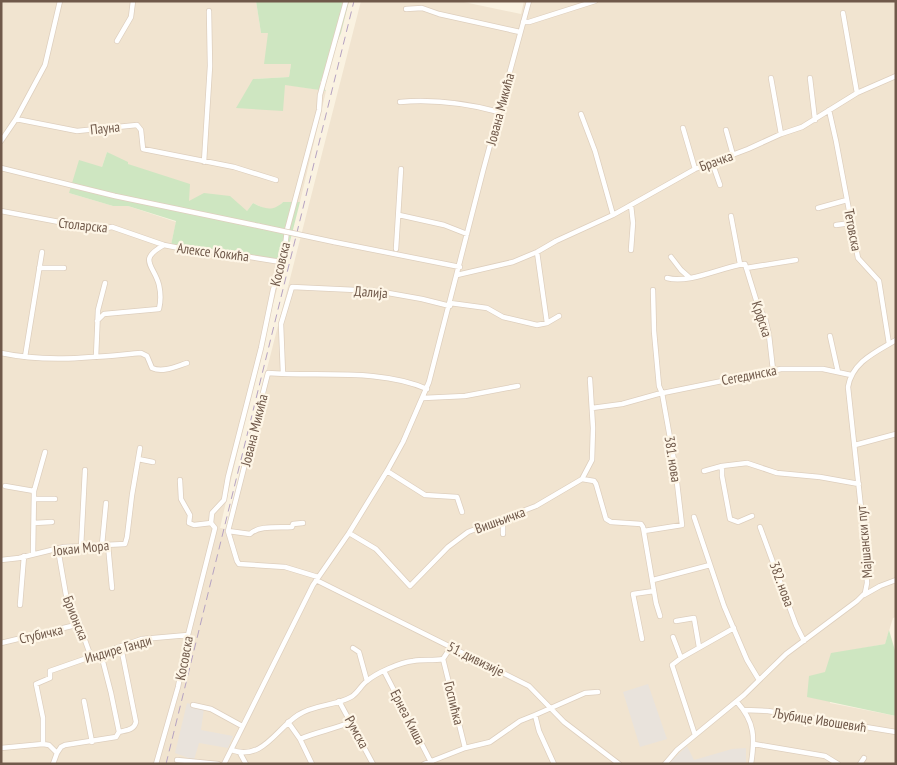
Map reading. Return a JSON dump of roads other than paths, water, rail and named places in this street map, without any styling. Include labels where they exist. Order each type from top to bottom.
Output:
[{"type":"street","points":[[1,141],[16,119],[45,66],[60,1]]},
{"type":"street","points":[[117,41],[131,17],[133,1]]},
{"type":"street","name":"Косовска","points":[[156,764],[178,686],[188,635],[215,528],[211,523],[212,513],[224,500],[288,230],[319,110],[320,95],[346,1]]},
{"type":"street","name":"Јована Микића","points":[[224,764],[317,579],[350,533],[387,471],[407,434],[427,389],[529,1]]},
{"type":"street","points":[[523,22],[529,22],[595,1]]},
{"type":"street","points":[[406,9],[422,8],[439,14],[520,32]]},
{"type":"street","points":[[204,162],[210,66],[209,11]]},
{"type":"street","points":[[843,14],[857,93]]},
{"type":"street","name":"Брачка","points":[[457,275],[513,262],[538,252],[556,241],[613,215],[695,169],[802,127],[857,93],[896,76]]},
{"type":"street","points":[[770,78],[781,134]]},
{"type":"street","points":[[810,78],[815,120]]},
{"type":"street","points":[[400,102],[447,101],[499,112]]},
{"type":"street","name":"Тетовска","points":[[829,110],[858,258],[879,281],[889,344]]},
{"type":"street","points":[[581,114],[595,150],[613,215]]},
{"type":"street","name":"Пауна","points":[[16,119],[77,131],[138,125],[141,130],[143,149],[234,167],[276,180]]},
{"type":"street","points":[[683,128],[695,169]]},
{"type":"street","points":[[726,130],[733,155]]},
{"type":"street","points":[[712,162],[720,185]]},
{"type":"street","points":[[1,168],[115,196],[460,267]]},
{"type":"street","points":[[396,250],[401,170]]},
{"type":"street","points":[[818,208],[847,200]]},
{"type":"street","points":[[631,205],[633,223],[631,250]]},
{"type":"street","name":"Столарска","points":[[1,211],[90,228],[112,227],[164,245]]},
{"type":"street","points":[[399,215],[444,225],[467,234]]},
{"type":"street","points":[[732,216],[740,264]]},
{"type":"street","points":[[836,226],[851,223]]},
{"type":"street","name":"Алексе Кокића","points":[[97,321],[104,314],[159,309],[161,300],[159,283],[151,270],[150,258],[152,252],[164,245],[281,262]]},
{"type":"street","points":[[25,357],[42,252]]},
{"type":"street","points":[[538,252],[547,323],[559,316]]},
{"type":"street","points":[[671,258],[690,278]]},
{"type":"street","points":[[667,278],[675,280],[690,278],[740,264],[745,264],[746,268],[796,260]]},
{"type":"street","points":[[39,268],[64,268]]},
{"type":"street","name":"Крфска","points":[[746,268],[758,306],[765,318],[773,370]]},
{"type":"street","points":[[96,357],[98,310],[105,284]]},
{"type":"street","name":"Далија","points":[[283,374],[281,324],[292,287],[377,291],[450,304],[487,308],[503,317],[537,325],[547,323]]},
{"type":"street","points":[[653,290],[658,386],[662,393]]},
{"type":"street","points":[[830,336],[838,372]]},
{"type":"street","points":[[851,375],[862,362],[896,340]]},
{"type":"street","points":[[1,353],[62,360],[144,354],[147,356],[152,368],[159,370],[187,363]]},
{"type":"street","name":"Сегединска","points":[[592,408],[622,404],[662,393],[773,370],[799,368],[851,375]]},
{"type":"street","name":"Јована Микића","points":[[317,579],[285,567],[239,564],[236,561],[228,531],[268,373],[373,377],[400,381],[427,389]]},
{"type":"street","name":"Мајшански пут","points":[[665,764],[694,735],[737,702],[786,654],[863,596],[867,583],[859,484],[848,392],[851,375]]},
{"type":"street","points":[[590,379],[592,460],[582,479],[594,481],[596,484],[606,519],[611,522],[641,524],[644,531],[660,616]]},
{"type":"street","points":[[423,398],[465,396],[518,386]]},
{"type":"street","name":"381. нова","points":[[644,531],[682,525],[675,466],[662,393]]},
{"type":"street","points":[[855,445],[896,434]]},
{"type":"street","name":"Јокаи Мора","points":[[1,560],[64,547],[124,544],[126,542],[140,448]]},
{"type":"street","points":[[33,554],[34,491],[45,452]]},
{"type":"street","points":[[138,459],[153,462]]},
{"type":"street","points":[[704,471],[747,462],[780,473],[820,477],[859,484]]},
{"type":"street","points":[[722,466],[730,519],[738,522],[752,516]]},
{"type":"street","points":[[81,547],[85,470]]},
{"type":"street","points":[[387,471],[425,494],[457,497],[462,512]]},
{"type":"street","name":"Вишњичка","points":[[350,533],[376,549],[410,586],[457,539],[468,532],[549,500],[582,479]]},
{"type":"street","points":[[180,480],[181,499],[190,515],[189,523],[194,525],[211,523]]},
{"type":"street","points":[[5,486],[34,491]]},
{"type":"street","points":[[34,499],[55,499]]},
{"type":"street","points":[[106,503],[105,545],[112,588]]},
{"type":"street","points":[[694,517],[734,628],[747,660],[759,680]]},
{"type":"street","points":[[503,534],[504,519]]},
{"type":"street","points":[[34,524],[52,522]]},
{"type":"street","points":[[228,531],[250,534],[254,530],[292,527],[293,524],[303,523]]},
{"type":"street","name":"382. нова","points":[[760,527],[804,641]]},
{"type":"street","name":"Брионска","points":[[58,549],[66,595],[80,624],[91,657]]},
{"type":"street","points":[[20,605],[24,556]]},
{"type":"street","points":[[652,580],[710,565]]},
{"type":"street","name":"51. дивизије","points":[[317,579],[529,686],[550,709],[579,735],[619,764]]},
{"type":"street","points":[[863,596],[880,586],[896,580]]},
{"type":"street","points":[[642,639],[633,594],[654,591]]},
{"type":"street","points":[[676,621],[694,618],[699,647]]},
{"type":"street","name":"Стубичка","points":[[1,643],[80,624]]},
{"type":"street","points":[[694,735],[672,665],[699,647],[734,628]]},
{"type":"street","name":"Индире Ганди","points":[[50,678],[50,671],[142,639],[188,635]]},
{"type":"street","points":[[673,637],[681,658]]},
{"type":"street","points":[[53,764],[57,752],[65,745],[116,737],[119,732],[130,730],[135,726],[136,722],[121,647]]},
{"type":"street","points":[[231,750],[240,753],[264,746],[288,722],[313,708],[354,696],[367,681],[384,671],[413,661],[443,659],[451,647]]},
{"type":"street","points":[[353,648],[359,652],[367,681]]},
{"type":"street","name":"Брионска","points":[[101,654],[119,732]]},
{"type":"street","name":"Госпићка","points":[[443,659],[465,748]]},
{"type":"street","name":"Ернеа Киша","points":[[384,671],[431,762]]},
{"type":"street","points":[[43,744],[42,718],[36,684],[50,678],[52,685]]},
{"type":"street","points":[[424,764],[465,748],[490,742],[520,722],[535,715],[585,693],[598,692]]},
{"type":"street","points":[[84,701],[92,742]]},
{"type":"street","name":"Румска","points":[[339,701],[373,764]]},
{"type":"street","points":[[737,702],[751,722],[754,744],[752,764]]},
{"type":"street","points":[[193,704],[211,709],[242,726]]},
{"type":"street","name":"Љубице Ивошевић","points":[[744,710],[768,711],[896,732]]},
{"type":"street","points":[[535,715],[539,730],[554,764]]},
{"type":"street","points":[[288,722],[300,739],[312,764]]},
{"type":"street","points":[[300,739],[314,733],[334,730],[351,722]]},
{"type":"street","points":[[1,748],[43,744],[49,745],[57,752]]},
{"type":"street","points":[[754,744],[825,756],[838,764]]},
{"type":"street","points":[[240,753],[246,764]]},
{"type":"street","points":[[860,764],[864,758]]},
{"type":"street","points":[[177,760],[218,764]]},
{"type":"railway","points":[[166,764],[354,1]]}]
